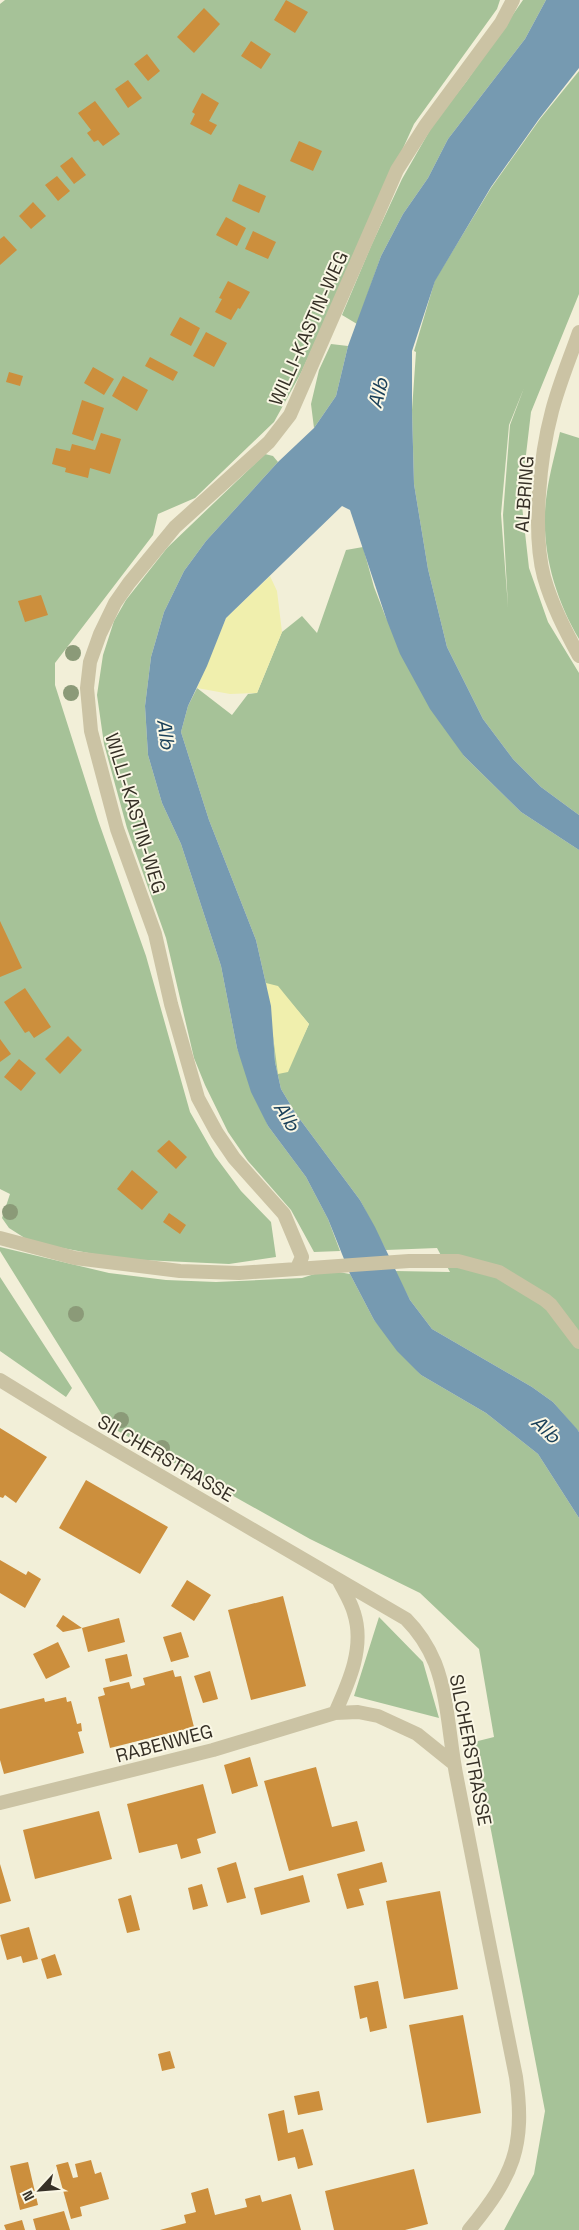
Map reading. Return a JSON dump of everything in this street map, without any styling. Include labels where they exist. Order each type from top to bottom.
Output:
[{"type":"street","name":"WILLI-KASTIN-WEG","points":[[297,1268],[302,1258],[284,1214],[234,1158],[217,1133],[198,1098],[171,1004],[155,934],[117,829],[91,731],[87,688],[90,662],[100,634],[115,603],[155,549],[175,527],[269,442],[290,415],[397,170],[425,126],[501,23],[513,0]]},
{"type":"street","name":"ALBRING","points":[[579,332],[552,411],[539,502],[538,539],[544,576],[558,619],[579,656]]},
{"type":"street","points":[[0,1238],[76,1258],[180,1271],[240,1273],[409,1261],[458,1261],[499,1272],[551,1305],[579,1342]]},
{"type":"street","name":"SILCHERSTRASSE","points":[[0,1380],[59,1417],[406,1619],[418,1630],[436,1664],[444,1695],[453,1763],[516,2077],[520,2106],[519,2138],[512,2163],[496,2194],[469,2230]]},
{"type":"street","points":[[335,1713],[348,1685],[356,1657],[359,1633],[354,1612],[340,1581]]},
{"type":"street","name":"RABENWEG","points":[[0,1803],[213,1750],[335,1713],[358,1712],[378,1716],[397,1724],[417,1734],[453,1763]]},
{"type":"green space","points":[[5,0],[500,0],[497,9],[414,124],[301,373],[274,422],[195,498],[158,514],[153,535],[55,663],[55,685],[98,820],[146,956],[190,1112],[215,1156],[241,1191],[271,1222],[276,1257],[229,1264],[120,1259],[31,1242],[9,1228],[2,1218],[10,1194],[0,1189],[0,4]]},
{"type":"green space","points":[[523,0],[546,0],[525,39],[448,139],[428,178],[403,214],[381,256],[357,324],[342,315],[402,179],[434,123],[466,82]]},
{"type":"green space","points":[[579,71],[579,294],[531,412],[521,497],[529,568],[548,622],[579,673],[579,815],[541,787],[513,759],[483,719],[447,647],[428,569],[414,484],[412,410],[416,352],[414,351],[435,280],[491,188],[540,119]],"holes":[[[524,388],[510,425],[503,515],[508,607],[501,514],[509,425]]]},
{"type":"green space","points":[[331,344],[348,346],[336,396],[314,428],[311,404],[319,370]]},
{"type":"green space","points":[[560,432],[579,438],[579,639],[555,586],[550,568],[545,530],[547,492]]},
{"type":"green space","points":[[265,454],[273,456],[278,462],[206,541],[184,571],[164,612],[151,657],[145,706],[148,755],[162,803],[181,844],[221,966],[237,1048],[268,1126],[306,1177],[328,1219],[340,1251],[314,1252],[291,1210],[248,1161],[228,1132],[205,1085],[194,1058],[166,938],[127,828],[104,744],[97,695],[103,655],[114,621],[126,600],[167,548]]},
{"type":"green space","points":[[363,547],[374,587],[386,618],[464,756],[521,812],[579,850],[579,1432],[553,1402],[532,1387],[432,1329],[410,1300],[395,1271],[450,1272],[437,1248],[386,1250],[360,1200],[296,1114],[281,1089],[275,1062],[271,1006],[256,940],[209,820],[181,732],[188,706],[197,688],[232,715],[248,694],[257,693],[282,632],[302,616],[317,633],[346,550]],"holes":[[[286,997],[309,1024],[293,1058]]]},
{"type":"green space","points":[[0,1247],[109,1273],[166,1280],[216,1282],[302,1278],[327,1270],[350,1274],[374,1320],[421,1375],[486,1413],[538,1454],[579,1518],[579,2230],[504,2230],[534,2174],[545,2111],[474,1742],[494,1737],[479,1649],[420,1593],[310,1539],[109,1426],[0,1251]]},
{"type":"green space","points":[[0,1277],[72,1388],[66,1397],[0,1351]]},
{"type":"green space","points":[[379,1617],[423,1662],[439,1718],[354,1696]]},
{"type":"sand","points":[[270,576],[277,591],[282,632],[257,693],[230,694],[197,688],[226,618]]},
{"type":"sand","points":[[266,983],[278,986],[309,1024],[288,1072],[278,1074]]},
{"type":"water","name":"Alb","points":[[546,0],[579,0],[579,68],[539,119],[491,187],[435,281],[412,351],[414,484],[428,569],[447,647],[483,719],[513,759],[541,787],[579,815],[579,850],[521,812],[464,756],[430,709],[400,654],[350,510],[342,506],[226,618],[207,666],[188,706],[181,732],[209,820],[256,940],[271,1006],[275,1062],[281,1089],[296,1114],[360,1200],[410,1300],[432,1329],[532,1387],[553,1402],[577,1429],[579,1432],[579,1518],[538,1454],[486,1413],[421,1375],[397,1351],[374,1320],[350,1274],[328,1219],[306,1177],[268,1126],[251,1092],[237,1048],[221,966],[181,844],[162,803],[148,755],[145,706],[151,657],[164,612],[184,571],[206,541],[278,462],[314,428],[336,396],[348,346],[381,256],[403,214],[428,178],[448,139],[525,39]]},
{"type":"building","points":[[286,0],[308,12],[295,33],[274,20]]},
{"type":"building","points":[[204,8],[220,24],[194,53],[177,37]]},
{"type":"building","points":[[251,41],[271,54],[261,69],[241,56]]},
{"type":"building","points":[[147,54],[160,71],[148,81],[134,64]]},
{"type":"building","points":[[128,80],[142,98],[128,108],[115,89]]},
{"type":"building","points":[[202,93],[219,103],[209,121],[217,125],[211,135],[190,124],[195,114],[192,112]]},
{"type":"building","points":[[95,101],[120,134],[103,146],[98,140],[94,142],[87,133],[91,130],[78,113]]},
{"type":"building","points":[[299,141],[322,151],[313,171],[290,161]]},
{"type":"building","points":[[72,157],[86,175],[74,184],[60,166]]},
{"type":"building","points":[[57,176],[70,191],[58,201],[45,185]]},
{"type":"building","points":[[239,184],[266,196],[259,213],[232,201]]},
{"type":"building","points":[[33,202],[46,216],[31,229],[19,216]]},
{"type":"building","points":[[226,217],[246,228],[237,246],[216,235]]},
{"type":"building","points":[[253,231],[276,242],[268,259],[245,249]]},
{"type":"building","points":[[4,236],[17,250],[0,265],[0,239]]},
{"type":"building","points":[[228,281],[250,292],[231,320],[215,312],[222,299],[219,298]]},
{"type":"building","points":[[180,317],[200,328],[191,346],[170,335]]},
{"type":"building","points":[[206,332],[227,343],[214,367],[193,356]]},
{"type":"building","points":[[150,357],[178,372],[173,381],[145,366]]},
{"type":"building","points":[[93,367],[114,379],[104,395],[84,383]]},
{"type":"building","points":[[9,372],[23,376],[20,386],[6,382]]},
{"type":"building","points":[[123,376],[148,390],[137,411],[112,396]]},
{"type":"building","points":[[82,400],[104,408],[93,441],[72,434]]},
{"type":"building","points":[[101,433],[121,439],[110,474],[90,468],[88,478],[65,472],[66,468],[52,464],[56,448],[70,451],[72,444],[95,450]]},
{"type":"building","points":[[41,595],[48,615],[25,622],[18,601]]},
{"type":"building","points":[[0,921],[22,968],[0,977]]},
{"type":"building","points":[[25,988],[51,1027],[34,1038],[29,1031],[25,1033],[4,1002]]},
{"type":"building","points":[[68,1036],[82,1050],[60,1074],[45,1059]]},
{"type":"building","points":[[0,1039],[11,1054],[0,1062]]},
{"type":"building","points":[[19,1059],[36,1073],[21,1091],[4,1077]]},
{"type":"building","points":[[169,1140],[187,1157],[176,1169],[157,1151]]},
{"type":"building","points":[[132,1170],[158,1192],[142,1210],[117,1189]]},
{"type":"building","points":[[169,1213],[186,1225],[180,1234],[163,1222]]},
{"type":"building","points":[[0,1428],[47,1457],[16,1503],[5,1495],[3,1498],[0,1497]]},
{"type":"building","points":[[86,1480],[168,1527],[140,1574],[59,1528]]},
{"type":"building","points":[[0,1560],[26,1575],[28,1571],[41,1579],[25,1608],[0,1593]]},
{"type":"building","points":[[187,1580],[211,1595],[194,1621],[171,1606]]},
{"type":"building","points":[[283,1596],[306,1686],[251,1700],[228,1610]]},
{"type":"building","points":[[63,1615],[82,1628],[63,1632],[56,1626]]},
{"type":"building","points":[[119,1618],[125,1642],[88,1652],[82,1628]]},
{"type":"building","points":[[181,1632],[189,1657],[171,1662],[163,1637]]},
{"type":"building","points":[[58,1642],[70,1667],[46,1679],[33,1654]]},
{"type":"building","points":[[127,1654],[132,1676],[110,1682],[105,1659]]},
{"type":"building","points":[[173,1670],[175,1677],[181,1676],[194,1727],[110,1748],[98,1697],[105,1695],[103,1688],[129,1682],[131,1689],[145,1685],[143,1678]]},
{"type":"building","points":[[210,1671],[218,1699],[203,1703],[194,1676]]},
{"type":"building","points":[[66,1697],[67,1702],[71,1701],[77,1724],[81,1723],[82,1731],[78,1732],[84,1753],[4,1774],[0,1760],[0,1709],[44,1698],[45,1702]]},
{"type":"building","points":[[250,1757],[258,1786],[232,1794],[224,1765]]},
{"type":"building","points":[[316,1767],[332,1827],[357,1821],[365,1851],[289,1871],[264,1781]]},
{"type":"building","points":[[203,1784],[216,1833],[197,1839],[201,1853],[181,1859],[177,1844],[139,1853],[127,1804]]},
{"type":"building","points":[[99,1811],[112,1859],[35,1879],[23,1830]]},
{"type":"building","points":[[236,1862],[246,1898],[227,1903],[217,1868]]},
{"type":"building","points":[[382,1862],[387,1882],[359,1889],[364,1905],[347,1909],[337,1874]]},
{"type":"building","points":[[0,1864],[11,1901],[0,1904]]},
{"type":"building","points":[[303,1875],[310,1902],[261,1915],[254,1888]]},
{"type":"building","points":[[202,1884],[208,1906],[193,1910],[188,1888]]},
{"type":"building","points":[[440,1891],[458,1989],[404,1999],[386,1901]]},
{"type":"building","points":[[131,1895],[140,1930],[127,1933],[118,1899]]},
{"type":"building","points":[[29,1927],[38,1959],[23,1963],[21,1956],[7,1960],[0,1935]]},
{"type":"building","points":[[55,1954],[62,1975],[47,1979],[41,1959]]},
{"type":"building","points":[[378,1981],[387,2028],[370,2032],[367,2017],[360,2019],[354,1986]]},
{"type":"building","points":[[463,2015],[481,2113],[427,2123],[409,2025]]},
{"type":"building","points":[[170,2051],[175,2068],[162,2071],[158,2054]]},
{"type":"building","points":[[319,2091],[323,2110],[298,2115],[294,2096]]},
{"type":"building","points":[[284,2110],[288,2133],[303,2129],[313,2165],[298,2169],[295,2157],[278,2161],[268,2114]]},
{"type":"building","points":[[91,2160],[95,2174],[101,2172],[109,2199],[80,2207],[82,2216],[71,2219],[56,2165],[68,2162],[73,2178],[78,2177],[75,2164]]},
{"type":"building","points":[[28,2162],[38,2205],[20,2210],[10,2166]]},
{"type":"building","points":[[414,2169],[428,2224],[405,2230],[334,2230],[325,2191]]},
{"type":"building","points":[[208,2188],[215,2215],[247,2207],[245,2199],[260,2195],[262,2202],[291,2194],[301,2230],[160,2230],[186,2223],[184,2215],[196,2212],[191,2193]]},
{"type":"building","points":[[64,2211],[70,2230],[36,2230],[33,2219]]},
{"type":"building","points":[[22,2220],[25,2230],[6,2230],[4,2225]]}]
